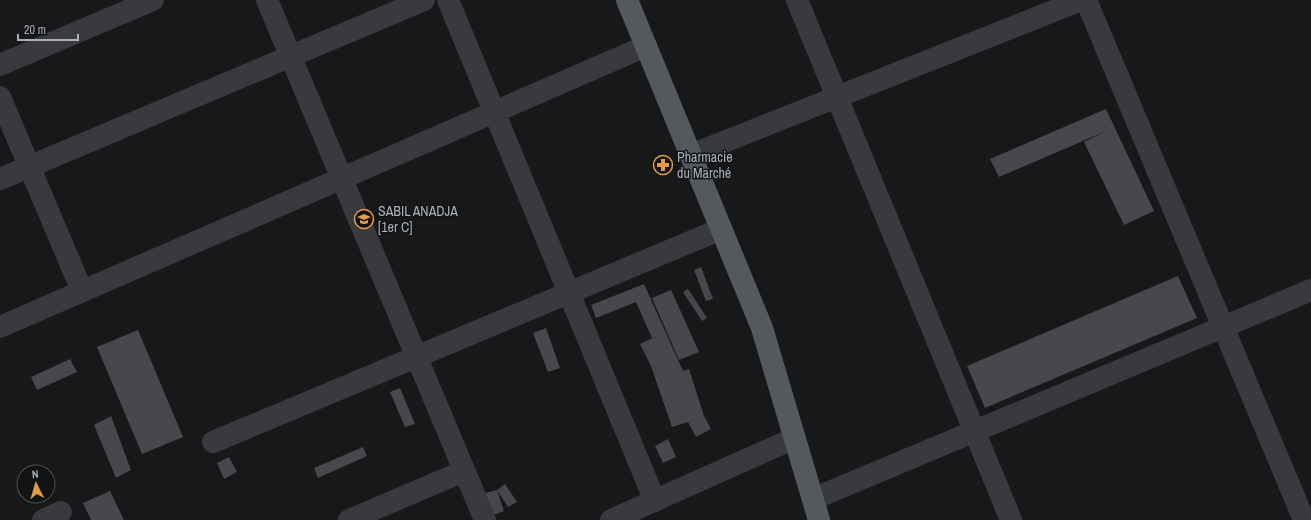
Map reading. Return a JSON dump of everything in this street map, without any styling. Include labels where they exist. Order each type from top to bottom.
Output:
[{"type":"main road","points":[[627,0],[762,328],[819,520]]},
{"type":"street","points":[[0,66],[153,0]]},
{"type":"street","points":[[267,0],[485,520]]},
{"type":"street","points":[[0,179],[424,0]]},
{"type":"street","points":[[448,0],[655,501]]},
{"type":"street","points":[[797,0],[1011,520]]},
{"type":"street","points":[[691,155],[1081,0]]},
{"type":"street","points":[[1086,0],[1304,520]]},
{"type":"street","points":[[0,327],[646,46]]},
{"type":"street","points":[[0,97],[82,292]]},
{"type":"street","points":[[213,442],[721,229]]},
{"type":"street","points":[[813,499],[1311,290]]},
{"type":"street","points":[[611,520],[795,438]]},
{"type":"street","points":[[349,520],[464,471]]},
{"type":"building","points":[[1106,109],[1154,211],[1124,225],[1084,142],[1106,131],[999,177],[990,159]]},
{"type":"building","points":[[701,267],[713,299],[706,301],[694,270]]},
{"type":"building","points":[[1178,276],[1197,318],[985,408],[967,366]]},
{"type":"building","points":[[644,284],[683,371],[689,369],[704,416],[711,429],[696,437],[688,422],[672,427],[651,366],[640,344],[659,335],[652,338],[636,302],[596,318],[591,305]]},
{"type":"building","points":[[688,289],[707,318],[702,321],[683,292]]},
{"type":"building","points":[[671,290],[699,352],[679,360],[652,298]]},
{"type":"building","points":[[546,328],[560,368],[548,372],[533,333]]},
{"type":"building","points":[[138,330],[183,437],[142,454],[97,347]]},
{"type":"building","points":[[70,359],[77,372],[37,390],[31,377]]},
{"type":"building","points":[[400,388],[415,424],[405,427],[390,392]]},
{"type":"building","points":[[111,416],[131,470],[116,478],[94,425]]},
{"type":"building","points":[[668,439],[676,457],[663,463],[655,446]]},
{"type":"building","points":[[363,447],[367,456],[318,478],[314,468]]},
{"type":"building","points":[[229,457],[237,472],[224,479],[217,463]]},
{"type":"building","points":[[505,484],[517,502],[508,507],[497,490]]},
{"type":"building","points":[[497,490],[504,511],[493,515],[485,493]]},
{"type":"building","points":[[110,491],[124,520],[91,520],[83,503]]},
{"type":"place","name":"Pharmacie du Marché","points":[[663,165]]},
{"type":"place","name":"SABIL ANADJA [1er C]","points":[[364,219]]}]
